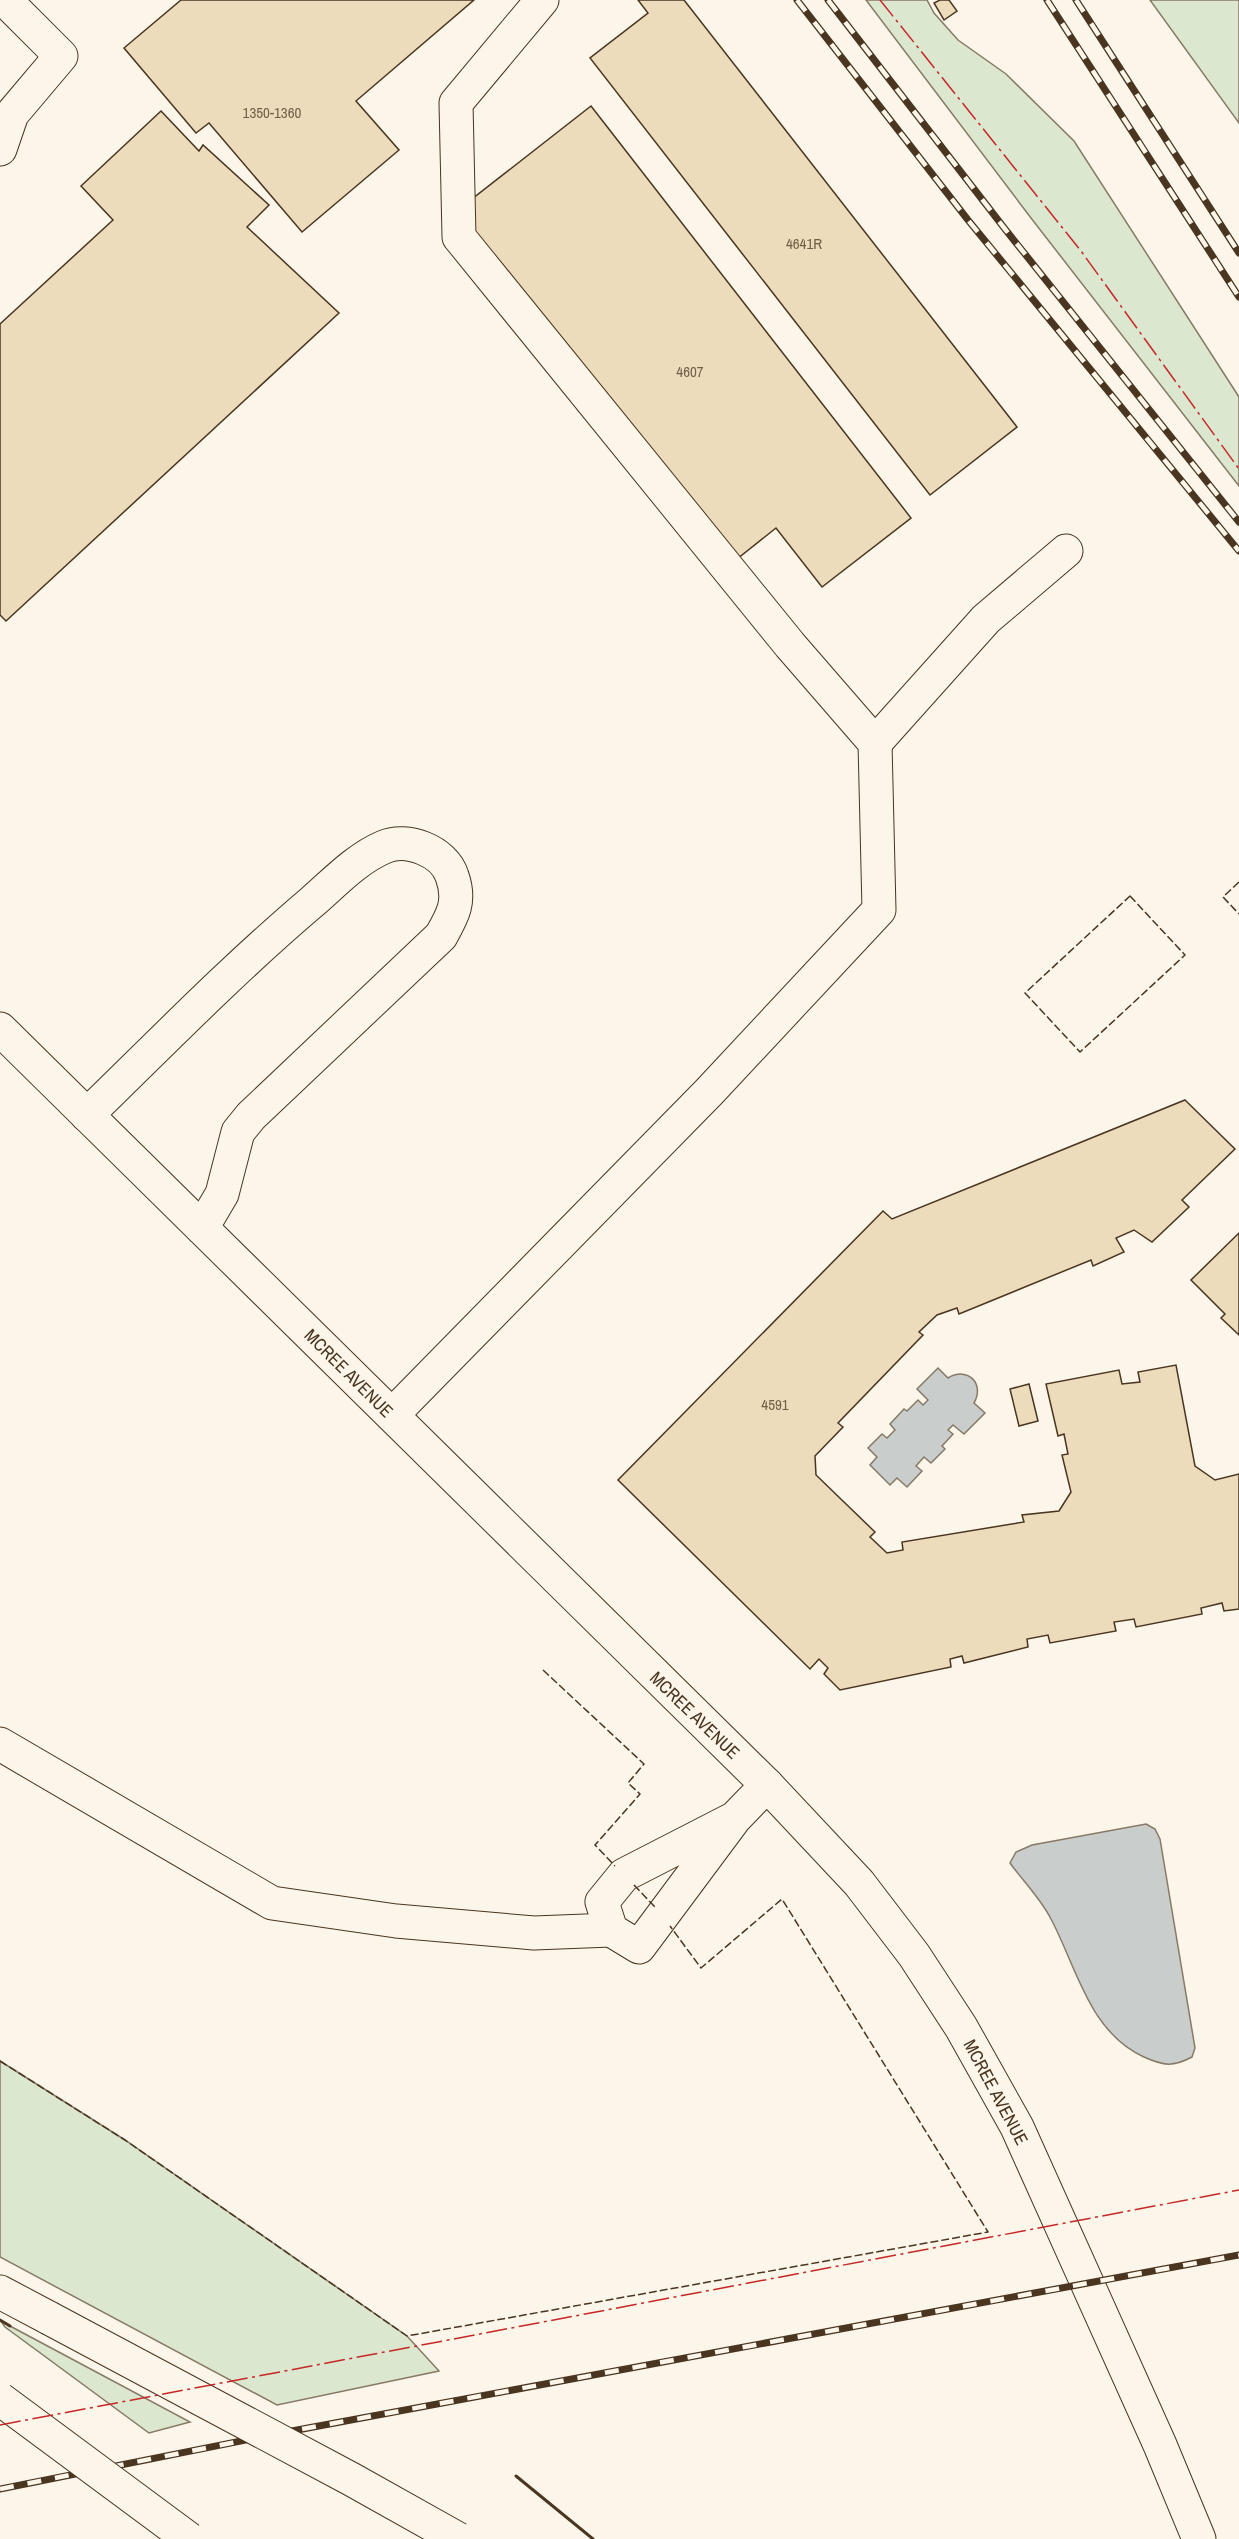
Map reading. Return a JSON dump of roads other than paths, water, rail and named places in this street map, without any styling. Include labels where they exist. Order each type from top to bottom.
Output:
[{"type":"main road","points":[[0,149],[12,114],[61,56],[5,0]]},
{"type":"main road","points":[[392,1415],[709,1092],[879,910],[875,743],[790,645],[459,237],[456,103],[542,0]]},
{"type":"main road","points":[[875,743],[986,619],[1066,551]]},
{"type":"main road","points":[[87,1115],[279,930],[364,857],[386,846],[416,844],[440,858],[452,874],[455,890],[455,912],[441,936],[251,1116],[238,1132],[222,1194],[202,1228]]},
{"type":"main road","name":"MCREE AVENUE","points":[[0,1029],[767,1785],[859,1883],[914,1954],[962,2027],[1017,2127],[1160,2445],[1199,2539]]},
{"type":"main road","points":[[0,1744],[272,1903],[396,1921],[534,1933],[611,1930],[639,1947],[735,1818],[767,1785]]},
{"type":"main road","points":[[611,1930],[602,1902],[624,1875],[735,1818]]},
{"type":"main road","points":[[0,2292],[341,2473],[458,2539]]},
{"type":"main road","points":[[0,2399],[189,2539]]},
{"type":"railway","points":[[797,0],[968,220],[1239,551]]},
{"type":"railway","points":[[828,0],[1005,229],[1239,522]]},
{"type":"railway","points":[[1047,0],[1239,297]]},
{"type":"railway","points":[[1076,0],[1239,253]]},
{"type":"railway","points":[[0,2489],[281,2433],[1239,2255]]}]
